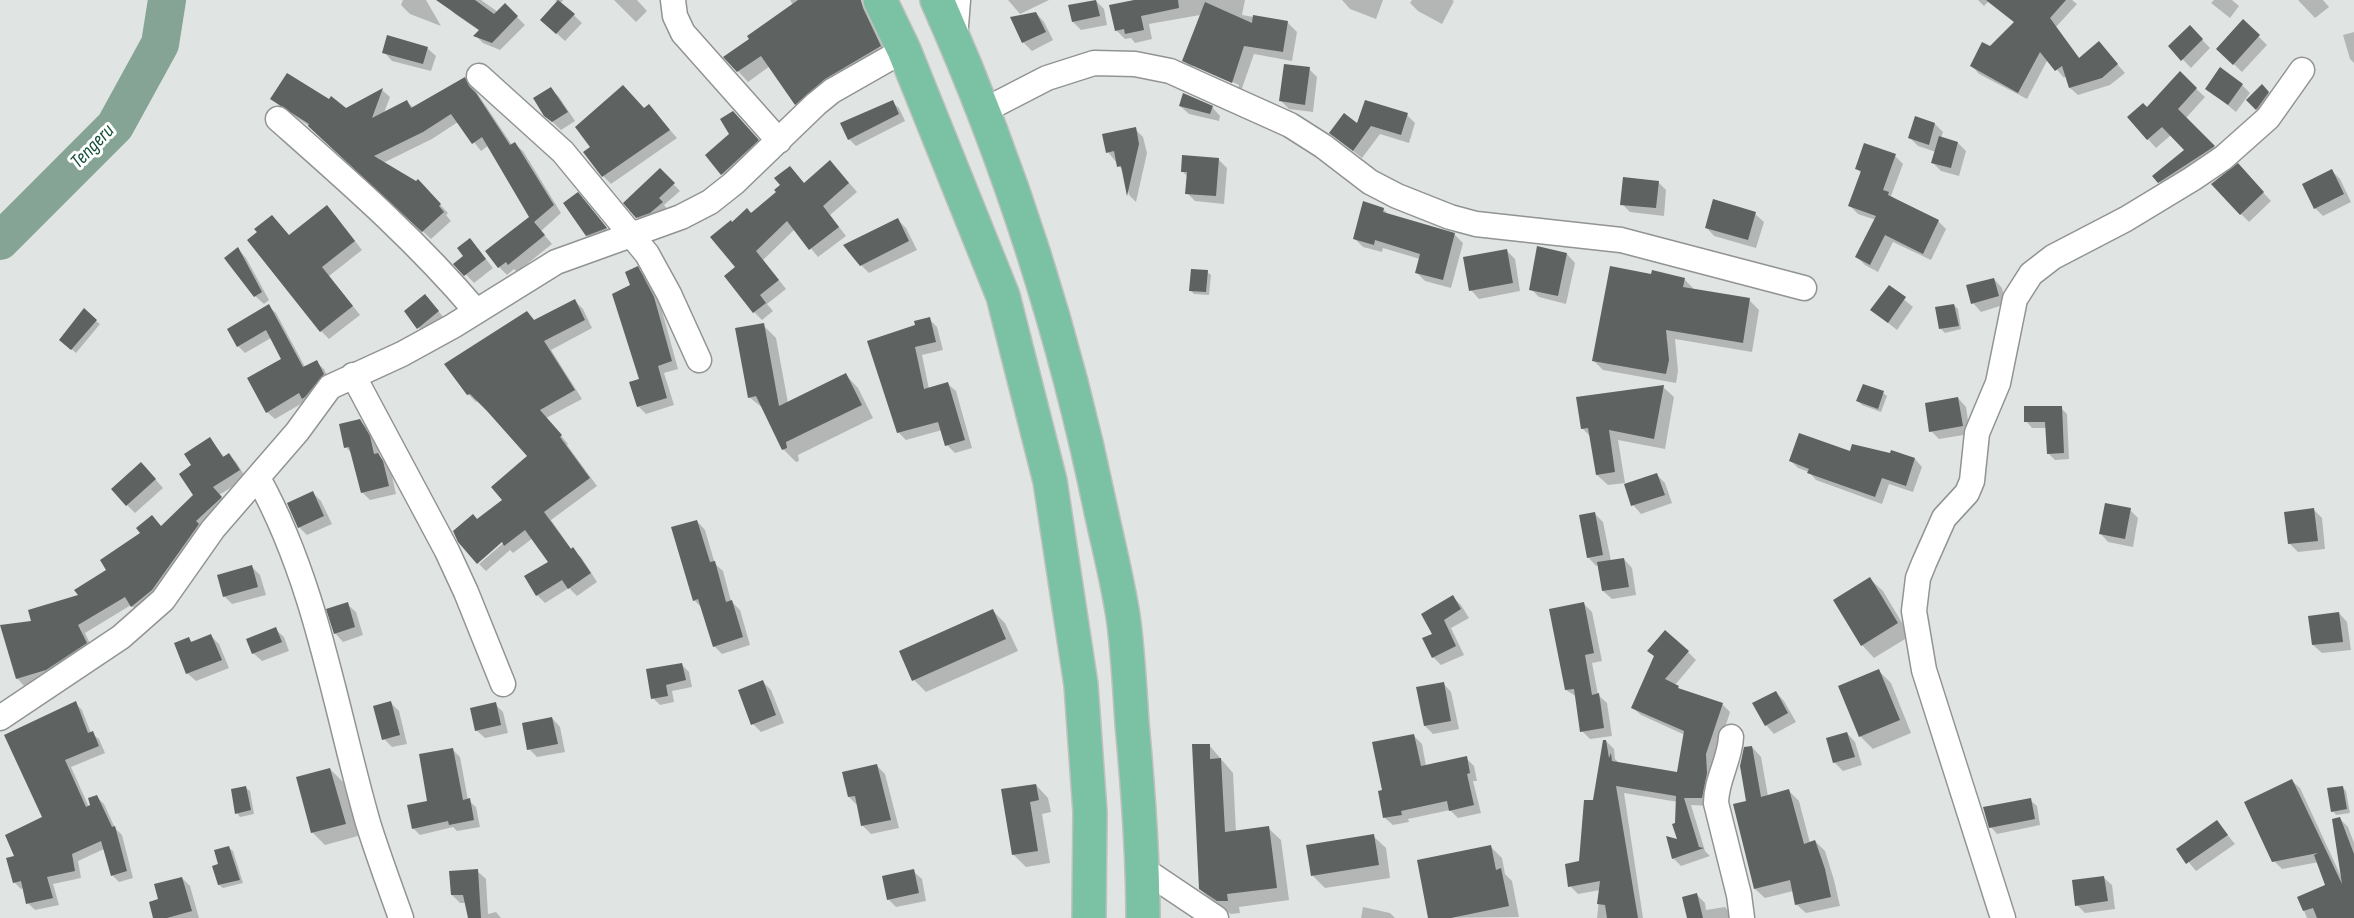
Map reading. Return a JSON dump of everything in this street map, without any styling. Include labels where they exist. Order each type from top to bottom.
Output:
[{"type":"highway","points":[[880,0],[904,50],[1003,296],[1050,481],[1081,685],[1090,812],[1089,918]]},
{"type":"highway","points":[[937,0],[983,111],[1010,184],[1062,344],[1094,476],[1124,622],[1143,868],[1143,918]]},
{"type":"street","points":[[673,0],[675,16],[683,33],[779,141]]},
{"type":"street","points":[[955,41],[958,0]]},
{"type":"street","points":[[0,718],[121,638],[164,600],[213,529],[297,432],[330,387],[402,354],[555,262],[681,217],[710,202],[734,183],[832,91],[904,50]]},
{"type":"street","points":[[983,111],[1047,78],[1084,66],[1094,63],[1135,64],[1170,72],[1290,125],[1323,146],[1370,182],[1396,196],[1450,217],[1476,224],[1621,240],[1804,288]]},
{"type":"street","points":[[2003,918],[1924,670],[1914,611],[1918,578],[1924,563],[1944,519],[1967,493],[1972,481],[1977,433],[1998,383],[2015,299],[2031,274],[2052,257],[2126,219],[2223,158],[2268,118],[2302,70]]},
{"type":"street","points":[[479,76],[563,152],[647,254],[699,360]]},
{"type":"street","points":[[278,119],[380,209],[439,268],[476,310]]},
{"type":"street","points":[[353,375],[447,551],[503,684]]},
{"type":"street","points":[[258,477],[276,510],[320,636],[369,824],[401,918]]},
{"type":"street","points":[[1731,737],[1730,754],[1718,789],[1716,803],[1739,895],[1742,918]]},
{"type":"street","points":[[1143,868],[1216,918]]},
{"type":"building","points":[[436,0],[475,0],[494,14],[505,3],[518,16],[492,43],[473,36],[479,30]]},
{"type":"building","points":[[558,0],[575,14],[556,34],[540,20]]},
{"type":"building","points":[[798,0],[861,0],[881,46],[825,79],[795,105],[761,56],[737,72],[723,57],[749,39],[747,36]]},
{"type":"building","points":[[1096,0],[1100,16],[1072,22],[1068,5]]},
{"type":"building","points":[[1134,0],[1178,0],[1179,8],[1141,16],[1144,30],[1125,34],[1124,29],[1115,31],[1109,5]]},
{"type":"building","points":[[1986,0],[2066,0],[2050,18],[2079,58],[2099,41],[2118,64],[2102,78],[2069,88],[2062,66],[2055,71],[2040,52],[2018,93],[1970,66],[1982,42],[1990,46],[2014,22]]},
{"type":"building","points":[[1205,2],[1252,23],[1253,15],[1288,21],[1283,52],[1244,46],[1232,83],[1182,61]]},
{"type":"building","points":[[1036,12],[1046,32],[1022,43],[1010,17]]},
{"type":"building","points":[[2243,19],[2260,35],[2233,65],[2216,49]]},
{"type":"building","points":[[2190,25],[2203,39],[2181,61],[2168,46]]},
{"type":"building","points":[[387,35],[428,47],[423,64],[382,53]]},
{"type":"building","points":[[1284,64],[1310,67],[1305,105],[1279,101]]},
{"type":"building","points":[[2220,67],[2243,84],[2228,105],[2205,89]]},
{"type":"building","points":[[2180,71],[2197,88],[2178,109],[2215,146],[2158,183],[2152,176],[2184,150],[2162,127],[2147,140],[2127,117],[2143,103],[2147,107]]},
{"type":"building","points":[[287,73],[329,99],[331,96],[346,108],[383,88],[372,118],[407,100],[411,108],[465,77],[510,145],[515,142],[554,205],[534,222],[545,235],[508,265],[506,262],[498,268],[485,251],[529,217],[482,137],[472,144],[451,114],[423,132],[374,156],[416,181],[418,179],[441,204],[439,206],[444,212],[422,232],[308,126],[309,124],[270,99]]},
{"type":"building","points":[[2262,84],[2269,92],[2256,110],[2246,100]]},
{"type":"building","points":[[623,85],[644,108],[649,104],[670,130],[602,177],[583,152],[590,147],[575,127]]},
{"type":"building","points":[[551,87],[568,112],[552,122],[544,116],[533,98]]},
{"type":"building","points":[[1183,93],[1213,106],[1210,114],[1179,106]]},
{"type":"building","points":[[893,100],[899,114],[848,140],[840,123]]},
{"type":"building","points":[[1365,100],[1408,113],[1401,135],[1371,126],[1353,151],[1329,133],[1344,113],[1357,123]]},
{"type":"building","points":[[733,111],[759,140],[721,175],[705,155],[729,134],[720,119]]},
{"type":"building","points":[[1915,116],[1935,123],[1929,145],[1908,138]]},
{"type":"building","points":[[1136,127],[1139,144],[1127,196],[1121,166],[1117,167],[1114,151],[1106,153],[1102,134]]},
{"type":"building","points":[[1939,136],[1958,142],[1951,168],[1931,163]]},
{"type":"building","points":[[1864,143],[1896,154],[1883,190],[1889,192],[1888,195],[1939,220],[1923,254],[1885,235],[1870,265],[1855,257],[1876,216],[1848,206],[1861,171],[1855,169]]},
{"type":"building","points":[[1182,155],[1219,158],[1216,196],[1185,194],[1187,172],[1181,172]]},
{"type":"building","points":[[830,160],[849,183],[823,206],[839,227],[809,250],[787,221],[756,251],[779,280],[760,295],[766,303],[753,313],[724,276],[735,267],[710,237],[747,208],[751,213],[776,192],[774,190],[780,185],[774,178],[790,166],[804,183]]},
{"type":"building","points":[[2238,163],[2264,192],[2240,215],[2211,184]]},
{"type":"building","points":[[660,168],[675,183],[659,198],[663,202],[650,213],[636,218],[623,203]]},
{"type":"building","points":[[2332,169],[2344,194],[2314,209],[2302,184]]},
{"type":"building","points":[[1623,177],[1659,181],[1656,208],[1620,205]]},
{"type":"building","points":[[578,192],[607,228],[586,236],[563,203]]},
{"type":"building","points":[[1713,199],[1756,212],[1748,240],[1705,228]]},
{"type":"building","points":[[1363,201],[1384,208],[1383,212],[1455,233],[1443,280],[1415,273],[1420,254],[1375,240],[1374,245],[1353,239]]},
{"type":"building","points":[[327,205],[355,241],[322,267],[353,306],[320,332],[247,240],[257,232],[254,229],[272,215],[289,235]]},
{"type":"building","points":[[898,218],[909,241],[860,266],[843,245]]},
{"type":"building","points":[[470,238],[486,259],[464,276],[453,264],[463,256],[457,248]]},
{"type":"building","points":[[1537,246],[1567,253],[1558,296],[1529,290]]},
{"type":"building","points":[[238,247],[262,292],[254,297],[224,258]]},
{"type":"building","points":[[1507,249],[1513,283],[1469,291],[1463,257]]},
{"type":"building","points":[[638,266],[654,297],[672,361],[658,366],[667,398],[637,407],[629,382],[639,379],[612,294],[630,285],[625,272]]},
{"type":"building","points":[[1610,266],[1651,274],[1652,270],[1685,278],[1683,287],[1750,298],[1743,343],[1666,330],[1669,360],[1666,374],[1592,361]]},
{"type":"building","points":[[1191,269],[1208,270],[1206,292],[1189,291]]},
{"type":"building","points":[[1994,278],[1999,296],[1971,304],[1966,285]]},
{"type":"building","points":[[1889,285],[1906,297],[1888,323],[1870,310]]},
{"type":"building","points":[[425,294],[439,311],[417,329],[404,311]]},
{"type":"building","points":[[575,299],[585,320],[544,341],[575,390],[540,410],[562,435],[560,437],[590,478],[544,512],[591,573],[568,589],[562,580],[536,596],[524,576],[548,562],[525,530],[504,546],[502,542],[477,564],[458,542],[453,531],[473,514],[477,519],[502,500],[491,487],[527,456],[487,411],[470,394],[467,395],[444,364],[527,311],[534,320]]},
{"type":"building","points":[[269,304],[303,367],[317,360],[324,374],[305,397],[302,399],[299,393],[266,413],[247,378],[281,359],[266,330],[237,347],[227,329]]},
{"type":"building","points":[[1954,304],[1959,326],[1939,329],[1935,307]]},
{"type":"building","points":[[84,308],[97,320],[71,350],[59,340]]},
{"type":"building","points":[[930,317],[936,342],[915,347],[924,389],[948,382],[965,440],[945,446],[938,422],[897,433],[867,341],[915,325],[914,321]]},
{"type":"building","points":[[764,323],[779,406],[846,373],[862,405],[786,442],[787,448],[782,450],[756,396],[748,398],[735,328]]},
{"type":"building","points":[[1863,384],[1884,391],[1878,409],[1856,401]]},
{"type":"building","points":[[1664,385],[1654,439],[1609,430],[1615,472],[1596,475],[1588,428],[1581,429],[1576,397]]},
{"type":"building","points":[[1958,397],[1963,426],[1929,432],[1925,403]]},
{"type":"building","points":[[2024,406],[2062,406],[2064,453],[2047,454],[2045,422],[2024,422]]},
{"type":"building","points":[[360,419],[370,436],[374,454],[378,453],[383,461],[389,486],[361,493],[349,447],[344,448],[339,424]]},
{"type":"building","points":[[1799,433],[1850,451],[1852,444],[1890,453],[1891,450],[1915,458],[1906,486],[1882,478],[1875,497],[1807,473],[1809,469],[1789,461]]},
{"type":"building","points":[[210,437],[223,457],[229,453],[240,470],[213,487],[222,497],[196,521],[199,524],[152,590],[131,607],[125,597],[78,625],[87,643],[46,670],[16,679],[0,625],[31,621],[28,610],[78,595],[74,590],[106,570],[100,560],[140,533],[136,528],[152,515],[161,526],[193,495],[179,474],[191,465],[184,454]]},
{"type":"building","points":[[141,462],[156,479],[126,506],[111,489]]},
{"type":"building","points":[[1657,473],[1665,495],[1631,506],[1624,484]]},
{"type":"building","points":[[313,491],[324,516],[298,528],[287,503]]},
{"type":"building","points":[[2105,503],[2131,508],[2125,539],[2099,534]]},
{"type":"building","points":[[2314,508],[2318,541],[2288,544],[2284,512]]},
{"type":"building","points":[[1595,512],[1603,555],[1587,558],[1579,515]]},
{"type":"building","points":[[697,520],[710,562],[715,561],[726,602],[732,600],[743,637],[713,647],[698,599],[693,601],[671,527]]},
{"type":"building","points":[[1624,558],[1629,587],[1602,591],[1597,562]]},
{"type":"building","points":[[252,565],[258,587],[223,597],[217,575]]},
{"type":"building","points":[[1870,577],[1898,623],[1861,646],[1833,600]]},
{"type":"building","points":[[1453,595],[1461,609],[1444,620],[1456,646],[1432,658],[1422,638],[1432,634],[1421,614]]},
{"type":"building","points":[[348,602],[355,627],[334,634],[326,609]]},
{"type":"building","points":[[1584,602],[1594,653],[1585,655],[1592,695],[1599,693],[1604,728],[1580,732],[1574,689],[1565,690],[1549,609]]},
{"type":"building","points":[[993,609],[1006,639],[912,681],[899,651]]},
{"type":"building","points":[[2339,612],[2343,642],[2312,645],[2308,616]]},
{"type":"building","points":[[276,627],[282,642],[252,654],[246,639]]},
{"type":"building","points":[[1665,630],[1689,651],[1665,679],[1679,686],[1678,688],[1723,703],[1706,754],[1707,773],[1702,798],[1684,798],[1699,847],[1704,848],[1672,859],[1666,836],[1677,839],[1672,824],[1675,823],[1676,796],[1616,786],[1638,918],[1607,918],[1605,905],[1597,904],[1600,881],[1568,887],[1565,864],[1579,861],[1584,800],[1593,800],[1603,740],[1606,740],[1609,758],[1611,753],[1612,761],[1677,772],[1684,731],[1631,708],[1654,656],[1647,651]]},
{"type":"building","points":[[211,634],[222,660],[186,674],[174,643],[189,637],[191,642]]},
{"type":"building","points":[[682,663],[686,680],[666,685],[668,696],[651,699],[646,669]]},
{"type":"building","points":[[1879,669],[1900,720],[1859,737],[1838,686]]},
{"type":"building","points":[[763,680],[776,715],[751,725],[738,690]]},
{"type":"building","points":[[1444,682],[1451,721],[1424,726],[1416,687]]},
{"type":"building","points":[[1776,691],[1788,713],[1765,726],[1752,703]]},
{"type":"building","points":[[76,701],[88,733],[93,731],[99,746],[65,760],[86,807],[90,805],[88,798],[97,795],[112,827],[115,826],[127,871],[111,876],[101,841],[72,854],[75,871],[47,877],[53,898],[26,904],[21,881],[13,883],[6,858],[14,856],[5,835],[42,817],[4,735]]},
{"type":"building","points":[[391,701],[400,735],[382,740],[373,706]]},
{"type":"building","points":[[496,702],[501,725],[475,731],[470,708]]},
{"type":"building","points":[[552,717],[558,744],[527,750],[522,723]]},
{"type":"building","points":[[1847,732],[1855,757],[1833,763],[1826,738]]},
{"type":"building","points":[[1414,734],[1421,766],[1467,756],[1470,773],[1467,774],[1474,805],[1449,811],[1447,801],[1401,811],[1402,815],[1383,818],[1378,791],[1382,790],[1372,742]]},
{"type":"building","points":[[1192,744],[1210,744],[1210,759],[1221,758],[1225,832],[1269,826],[1277,888],[1227,894],[1228,901],[1217,901],[1199,889]]},
{"type":"building","points":[[1752,746],[1761,797],[1789,789],[1804,844],[1815,840],[1831,897],[1795,905],[1790,880],[1754,889],[1733,804],[1746,801],[1740,766],[1744,747]]},
{"type":"building","points":[[453,748],[463,800],[470,798],[474,820],[449,825],[448,821],[412,829],[407,805],[427,801],[419,754]]},
{"type":"building","points":[[877,764],[891,820],[861,826],[855,796],[848,797],[842,772]]},
{"type":"building","points":[[330,768],[346,824],[311,833],[296,777]]},
{"type":"building","points":[[2292,779],[2342,884],[2332,819],[2340,817],[2354,854],[2354,918],[2317,918],[2313,908],[2303,911],[2297,897],[2325,885],[2314,855],[2318,853],[2272,862],[2244,802]]},
{"type":"building","points":[[1036,784],[1039,800],[1030,802],[1038,851],[1012,855],[1001,789]]},
{"type":"building","points":[[246,786],[251,810],[235,814],[231,789]]},
{"type":"building","points":[[2343,786],[2347,809],[2331,812],[2327,788]]},
{"type":"building","points":[[2031,798],[2035,819],[1989,828],[1983,807]]},
{"type":"building","points":[[2217,820],[2228,835],[2186,864],[2176,849]]},
{"type":"building","points":[[1374,834],[1379,865],[1311,876],[1306,845]]},
{"type":"building","points":[[1491,845],[1496,870],[1501,868],[1509,906],[1451,918],[1428,918],[1417,860]]},
{"type":"building","points":[[229,846],[240,880],[218,885],[212,866],[218,864],[214,850]]},
{"type":"building","points":[[478,869],[481,918],[468,918],[463,895],[451,895],[449,871]]},
{"type":"building","points":[[914,869],[919,893],[887,900],[882,876]]},
{"type":"building","points":[[2104,876],[2108,901],[2075,906],[2072,880]]},
{"type":"building","points":[[182,877],[192,911],[167,918],[153,918],[149,902],[158,899],[154,884]]},
{"type":"building","points":[[1697,893],[1703,918],[1687,918],[1682,897]]},
{"type":"waterway","name":"Tengeru","points":[[0,241],[115,126],[160,44],[167,0]]}]
